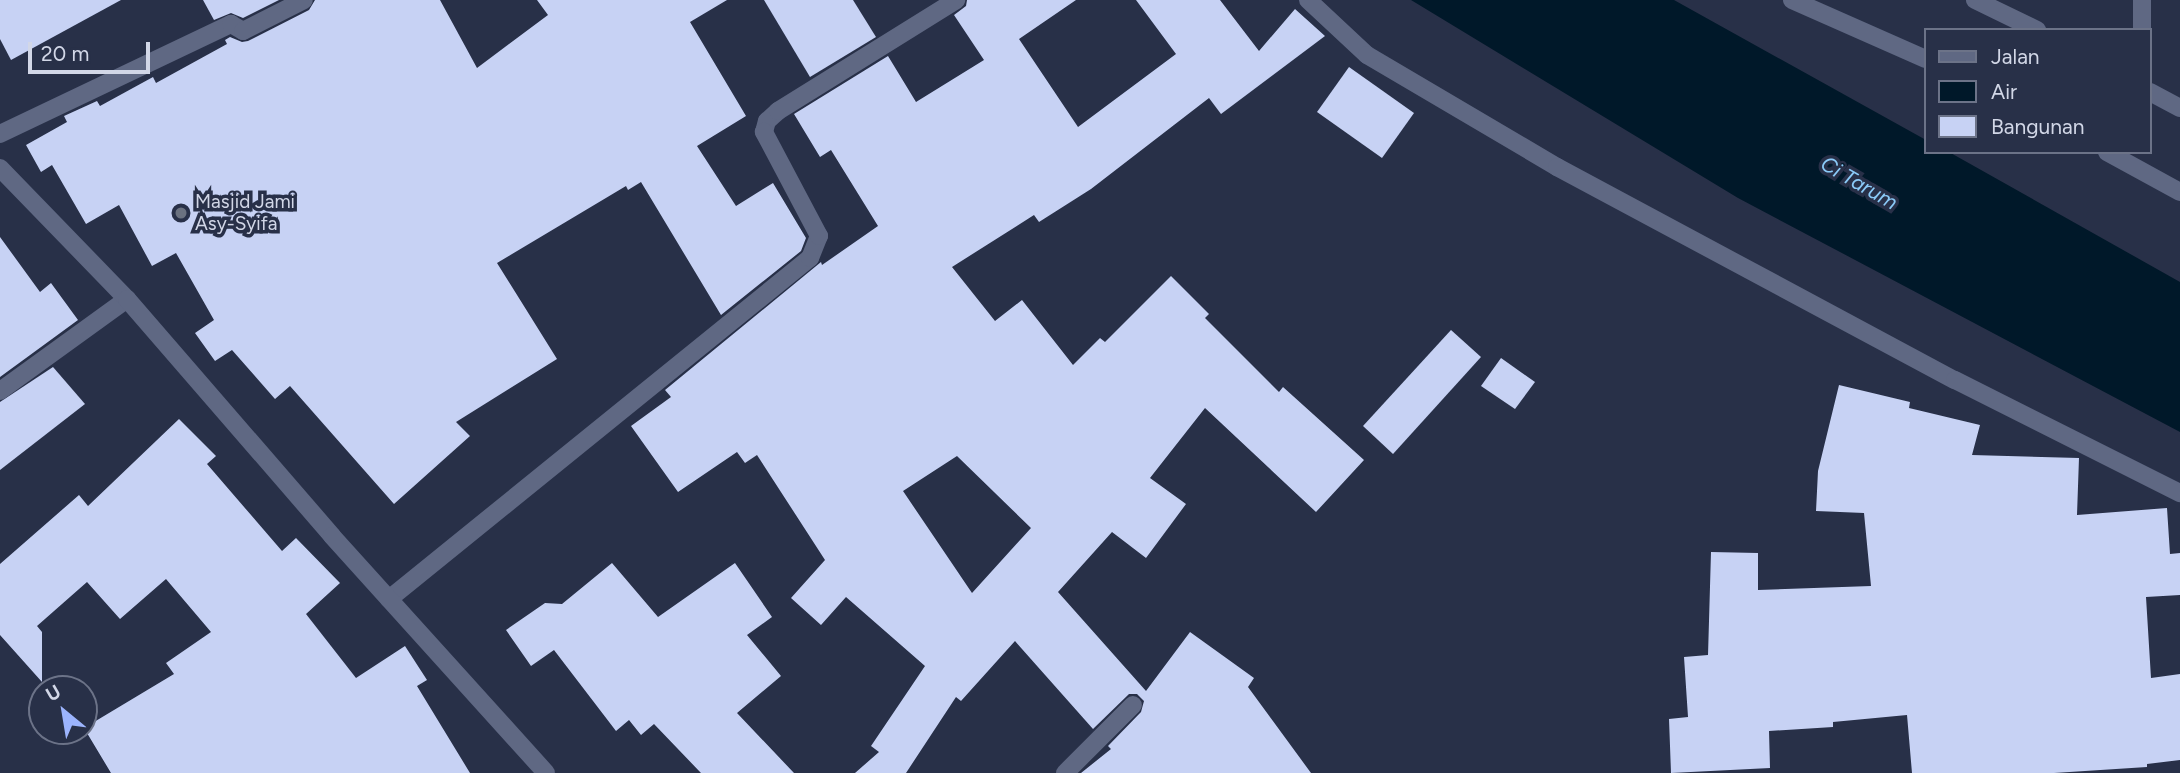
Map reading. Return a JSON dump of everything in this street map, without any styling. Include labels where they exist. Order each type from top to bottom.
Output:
[{"type":"street","points":[[0,134],[231,24],[243,31],[304,0]]},
{"type":"street","points":[[389,598],[810,258],[819,236],[764,132],[767,121],[778,111],[956,0]]},
{"type":"street","points":[[1308,0],[1367,55],[1557,167],[1955,380],[2180,493]]},
{"type":"street","points":[[1792,0],[1924,58]]},
{"type":"street","points":[[1975,0],[2033,28]]},
{"type":"street","points":[[2142,0],[2142,28]]},
{"type":"street","points":[[2152,93],[2180,108]]},
{"type":"street","points":[[2111,154],[2180,192]]},
{"type":"street","points":[[0,168],[127,299],[546,773]]},
{"type":"street","points":[[0,391],[127,299]]},
{"type":"street","points":[[1065,773],[1133,705]]},
{"type":"water","name":"Ci Tarum","points":[[1411,0],[1674,0],[1924,139],[1924,154],[1953,154],[2180,282],[2180,432],[1738,198]]},
{"type":"building","points":[[0,0],[121,0],[11,60],[0,39]]},
{"type":"building","points":[[203,0],[279,0],[243,18],[231,13],[214,20]]},
{"type":"building","points":[[315,0],[440,0],[477,68],[548,15],[537,0],[727,0],[690,22],[746,116],[697,146],[736,206],[773,183],[806,238],[801,251],[721,315],[641,182],[628,190],[626,186],[497,263],[557,359],[456,422],[470,436],[394,504],[290,386],[275,399],[232,350],[215,361],[195,333],[214,320],[176,253],[152,266],[119,205],[86,224],[52,165],[41,172],[26,145],[67,122],[64,116],[97,101],[100,106],[153,77],[156,83],[227,44],[225,40],[230,37],[242,42],[248,41],[309,10]]},
{"type":"building","points":[[764,0],[853,0],[876,37],[810,77]]},
{"type":"building","points":[[967,0],[1076,0],[1019,39],[1078,127],[1176,54],[1136,0],[1220,0],[1259,51],[1295,9],[1325,36],[1221,114],[1209,98],[1091,189],[1039,222],[1034,215],[952,267],[995,321],[1022,300],[1073,365],[1100,338],[1105,342],[1171,276],[1209,314],[1205,318],[1279,392],[1283,387],[1364,460],[1316,512],[1205,408],[1150,478],[1186,504],[1146,558],[1112,532],[1058,592],[1146,691],[1190,632],[1254,678],[1248,687],[1311,773],[1081,773],[1111,749],[1108,746],[1141,712],[1144,701],[1137,694],[1129,694],[1093,729],[1015,641],[961,701],[956,697],[906,773],[855,773],[879,752],[871,746],[925,666],[846,597],[821,625],[791,598],[825,560],[757,455],[745,463],[737,452],[678,492],[631,426],[671,397],[665,390],[821,262],[822,265],[878,226],[831,150],[820,157],[794,114],[888,56],[916,102],[984,60],[954,15],[966,6]],"holes":[[[957,456],[1031,528],[972,593],[903,491]]]},
{"type":"building","points":[[1349,67],[1414,113],[1382,158],[1317,112]]},
{"type":"building","points":[[0,237],[40,292],[51,283],[78,320],[0,377]]},
{"type":"building","points":[[1451,330],[1481,357],[1393,454],[1363,426]]},
{"type":"building","points":[[1501,358],[1535,382],[1515,409],[1481,386]]},
{"type":"building","points":[[53,367],[85,404],[0,470],[0,402]]},
{"type":"building","points":[[1839,385],[1910,402],[1909,408],[1980,425],[1972,455],[2079,458],[2077,515],[2167,508],[2170,554],[2180,553],[2180,595],[2146,597],[2151,678],[2180,674],[2180,760],[2147,764],[2147,767],[2054,773],[1912,773],[1907,715],[1833,722],[1833,727],[1769,731],[1770,768],[1671,773],[1669,719],[1688,717],[1684,657],[1708,655],[1711,552],[1758,553],[1758,590],[1871,586],[1864,513],[1816,511],[1818,471]]},
{"type":"building","points":[[179,419],[216,456],[207,464],[282,551],[296,538],[340,583],[306,614],[356,678],[405,646],[427,680],[417,686],[470,773],[111,773],[94,745],[98,745],[98,720],[174,674],[166,663],[211,632],[166,579],[120,619],[87,582],[37,626],[42,632],[42,675],[36,675],[0,635],[0,564],[79,495],[88,506]]},
{"type":"building","points":[[612,563],[658,617],[735,563],[772,617],[747,635],[781,676],[737,713],[794,773],[701,773],[654,724],[641,735],[629,720],[616,731],[554,650],[531,666],[506,630],[545,603],[562,604]]},
{"type":"place","name":"Masjid Jami Asy-Syifa","points":[[181,213]]}]
